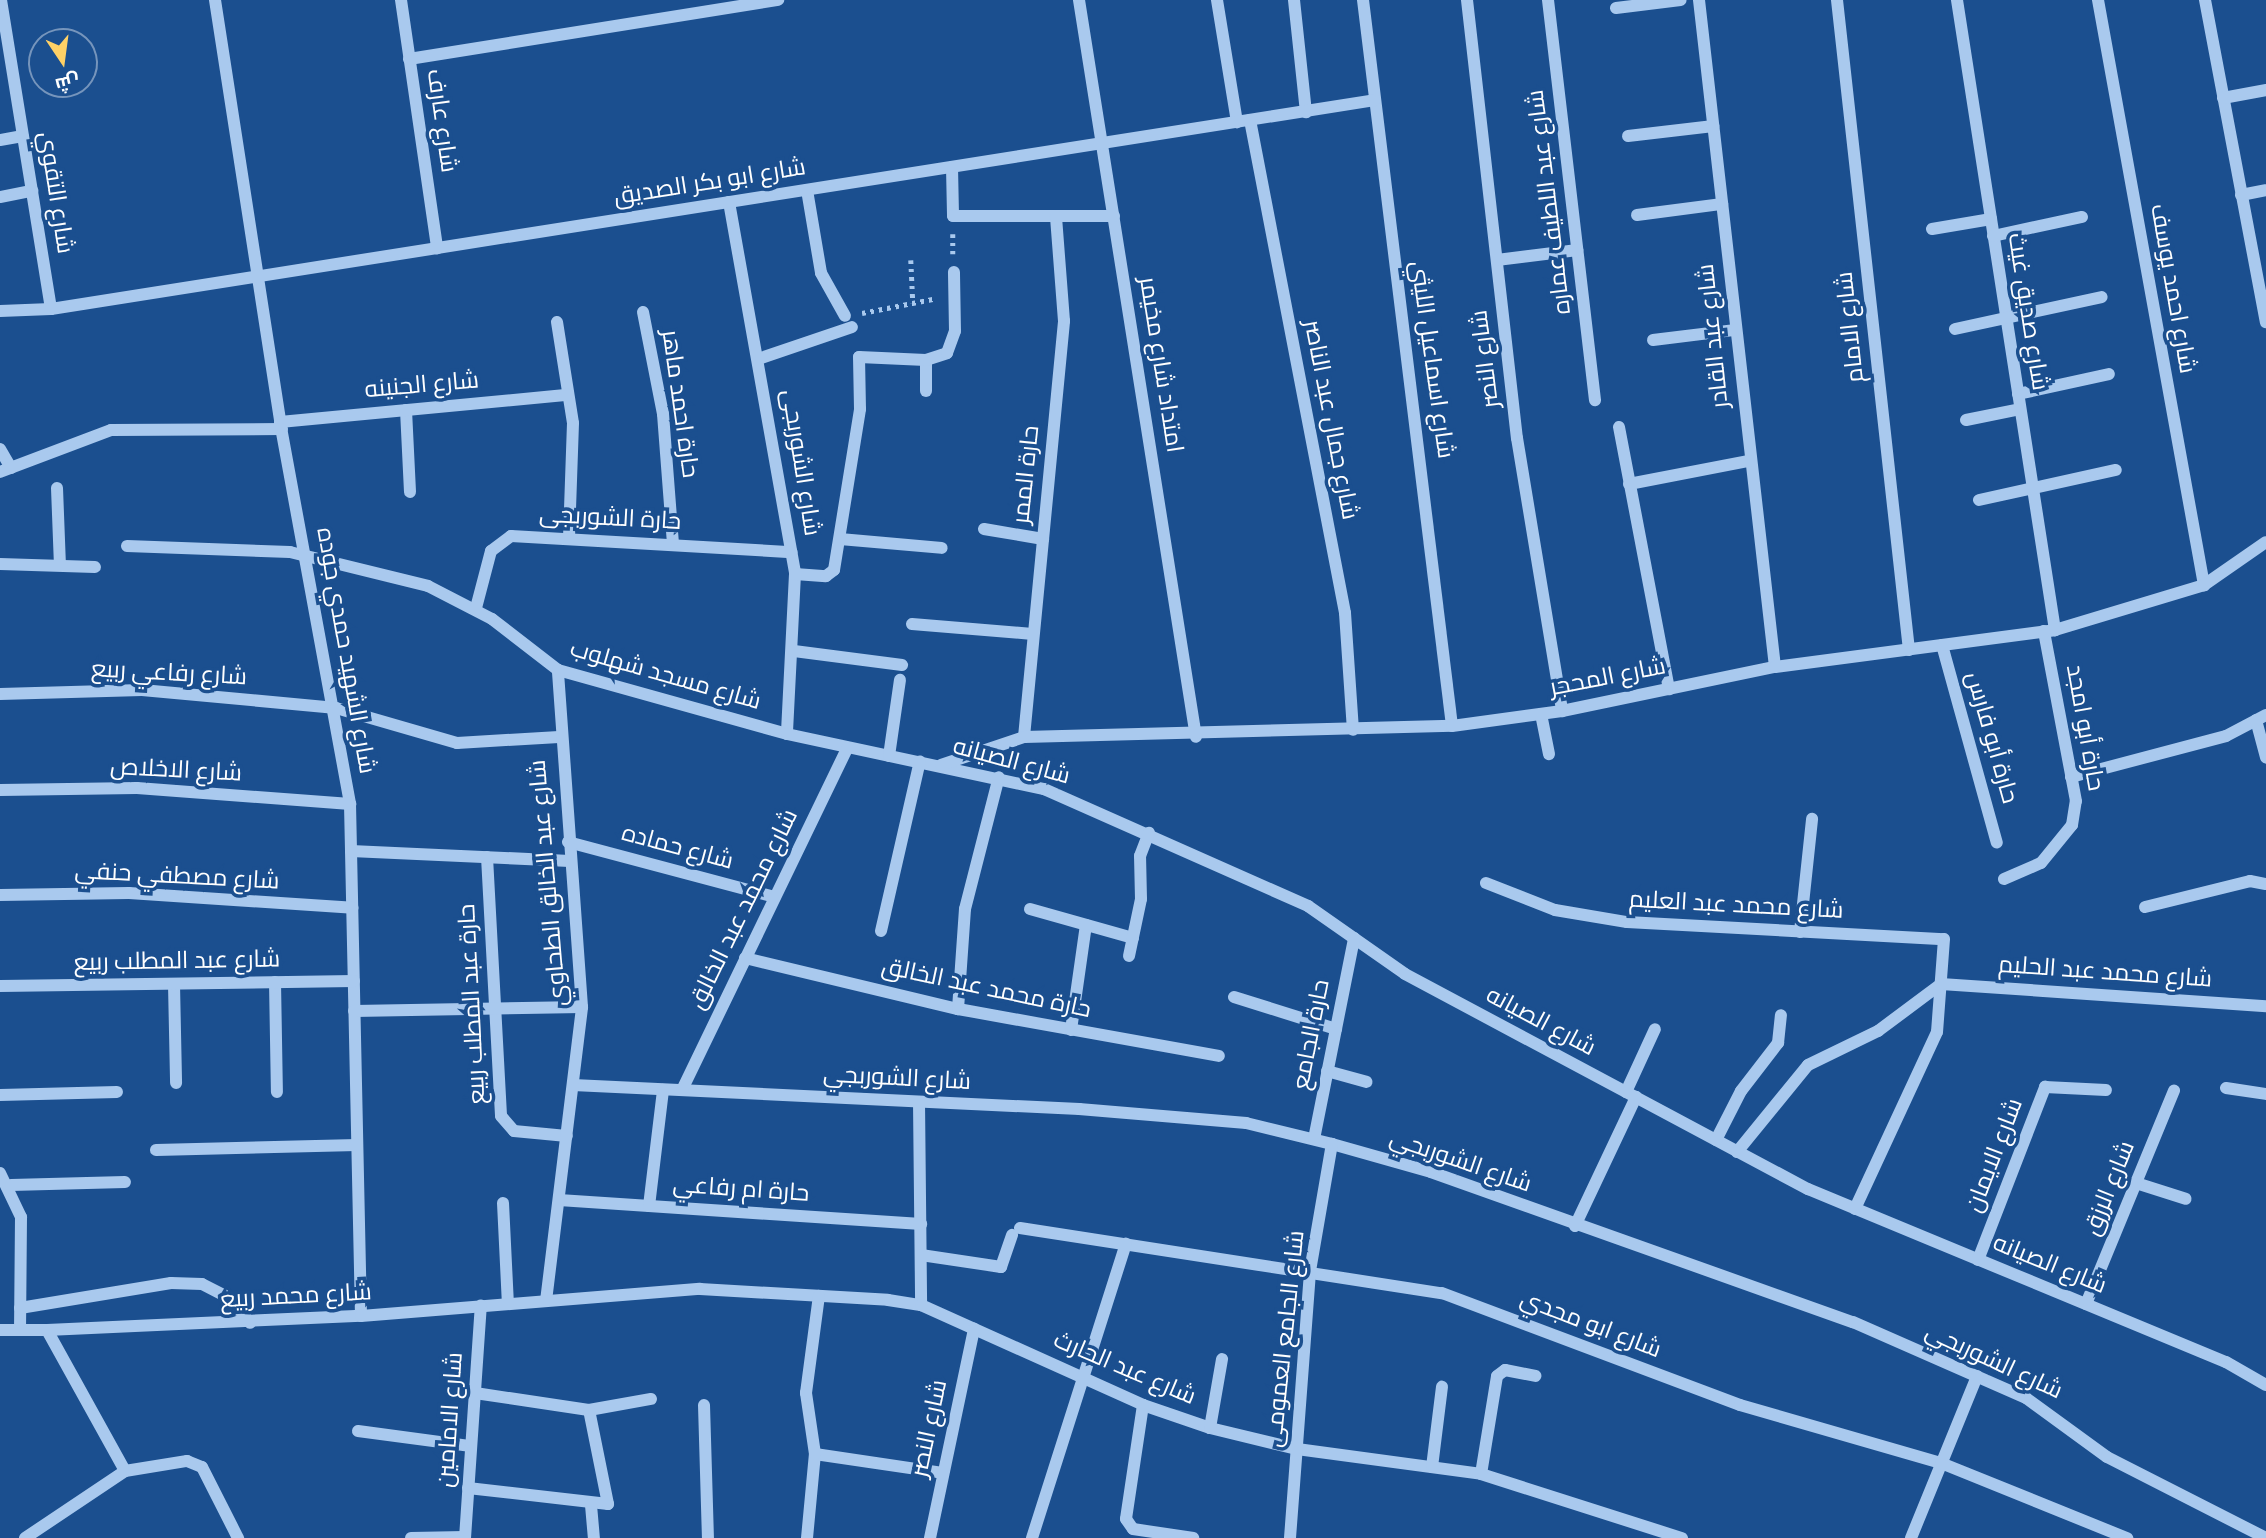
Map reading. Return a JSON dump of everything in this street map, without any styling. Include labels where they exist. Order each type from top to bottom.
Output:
[{"type":"street","name":"شارع التقوي","points":[[1,0],[51,309]]},
{"type":"street","name":"شارع الشهيد حمدي جوده","points":[[215,0],[281,426],[336,708],[350,804],[361,1316]]},
{"type":"street","name":"شارع عارف","points":[[401,0],[437,248]]},
{"type":"street","points":[[409,60],[779,0]]},
{"type":"street","name":"امتداد شارع مخيمر","points":[[1079,0],[1196,737]]},
{"type":"street","name":"شارع جمال عبد الناصر","points":[[1217,0],[1345,613],[1353,730]]},
{"type":"street","points":[[1294,0],[1306,111]]},
{"type":"street","name":"شارع اسماعيل الليثي","points":[[1363,0],[1452,726]]},
{"type":"street","name":"شارع النصر","points":[[1467,0],[1517,438],[1562,711]]},
{"type":"street","name":"شارع عبد اللطيف عماره","points":[[1548,0],[1595,400]]},
{"type":"street","points":[[1616,8],[1681,0]]},
{"type":"street","name":"شارع عبد القادر","points":[[1699,0],[1749,461],[1775,667]]},
{"type":"street","name":"شارع الامام","points":[[1837,0],[1909,650]]},
{"type":"street","name":"شارع صديق غيث","points":[[1957,0],[2032,488],[2050,631]]},
{"type":"street","name":"شارع احمد يوسف","points":[[2098,0],[2204,585]]},
{"type":"street","points":[[2205,0],[2266,322]]},
{"type":"street","points":[[2223,98],[2266,90]]},
{"type":"street","name":"شارع ابو بكر الصديق","points":[[0,311],[51,309],[1375,100]]},
{"type":"street","points":[[1628,136],[1713,126]]},
{"type":"street","points":[[0,140],[23,136]]},
{"type":"street","points":[[952,167],[953,216],[1114,216]]},
{"type":"street","points":[[761,358],[848,322],[821,273],[807,190]]},
{"type":"street","points":[[2241,195],[2266,190]]},
{"type":"street","points":[[0,197],[32,191]]},
{"type":"street","name":"شارع الشوربجى","points":[[729,202],[761,358],[795,574],[794,650],[787,734]]},
{"type":"street","points":[[1637,215],[1721,204]]},
{"type":"street","name":"حارة الممر","points":[[1024,737],[1064,321],[1056,216]]},
{"type":"street","points":[[1993,236],[2082,217]]},
{"type":"street","points":[[1932,229],[1991,219]]},
{"type":"street","points":[[1497,260],[1577,250]]},
{"type":"street","points":[[795,574],[831,574],[840,539],[860,409],[859,357],[926,360],[947,353],[954,343],[954,272]]},
{"type":"street","points":[[1955,329],[2102,297]]},
{"type":"street","name":"حارة احمد ماهر","points":[[643,312],[663,414],[673,545]]},
{"type":"street","points":[[557,322],[568,395],[569,538]]},
{"type":"street","points":[[1653,340],[1735,330]]},
{"type":"street","points":[[926,360],[926,391]]},
{"type":"street","points":[[2018,394],[2109,374]]},
{"type":"street","name":"شارع الجنينه","points":[[5,470],[111,430],[281,426],[406,410],[568,395]]},
{"type":"street","points":[[1966,420],[2020,409]]},
{"type":"street","points":[[406,410],[410,492]]},
{"type":"street","points":[[1619,427],[1669,689]]},
{"type":"street","points":[[0,449],[5,470]]},
{"type":"street","points":[[1629,484],[1749,461]]},
{"type":"street","points":[[1979,500],[2116,470]]},
{"type":"street","points":[[57,488],[60,565]]},
{"type":"street","points":[[984,529],[1042,539]]},
{"type":"street","name":"حارة الشوربجى","points":[[476,608],[486,563],[500,541],[511,536],[792,552]]},
{"type":"street","points":[[840,539],[942,548]]},
{"type":"street","name":"شارع المحجر","points":[[941,766],[1024,737],[1196,737],[1452,726],[1562,711],[1775,667],[2050,631],[2204,585],[2266,542]]},
{"type":"street","name":"شارع مسجد شهلوب","points":[[127,547],[307,556],[428,586],[476,608],[558,670],[787,734]]},
{"type":"street","points":[[0,564],[95,566]]},
{"type":"street","points":[[912,624],[1033,634]]},
{"type":"street","name":"حارة أبو امجد","points":[[2004,879],[2060,847],[2074,813],[2050,631]]},
{"type":"street","name":"حارة أبو فارس","points":[[1942,645],[1997,843]]},
{"type":"street","points":[[794,650],[902,665]]},
{"type":"street","name":"شارع عبد الخالق الطحاوي","points":[[546,1301],[582,1007],[559,737],[558,670]]},
{"type":"street","points":[[890,756],[900,680]]},
{"type":"street","name":"شارع رفاعي ربيع","points":[[0,694],[142,690],[336,708],[457,743],[559,737]]},
{"type":"street","points":[[1541,714],[1549,754]]},
{"type":"street","points":[[2071,777],[2226,736],[2261,717],[2266,758]]},
{"type":"street","name":"شارع الصيانه","points":[[787,734],[999,777],[1149,833],[1308,906],[1405,974],[1738,1152],[1855,1209],[2086,1304],[2266,1385]]},
{"type":"street","name":"شارع محمد عبد الخالق","points":[[682,1090],[846,748]]},
{"type":"street","points":[[881,931],[920,761]]},
{"type":"street","points":[[958,1009],[965,909],[999,777]]},
{"type":"street","name":"شارع الاخلاص","points":[[0,790],[137,788],[350,804]]},
{"type":"street","points":[[1800,932],[1812,819]]},
{"type":"street","points":[[1129,956],[1141,899],[1140,856],[1149,833]]},
{"type":"street","name":"شارع حماده","points":[[568,842],[775,897]]},
{"type":"street","points":[[351,851],[570,861]]},
{"type":"street","name":"حارة عبد المطلب ربيع","points":[[488,858],[500,1116],[514,1132],[567,1136]]},
{"type":"street","points":[[2145,907],[2250,881],[2266,884]]},
{"type":"street","name":"شارع محمد عبد العليم","points":[[1486,883],[1590,917],[1944,939],[1941,984]]},
{"type":"street","name":"شارع مصطفي حنفي","points":[[0,895],[129,893],[352,908]]},
{"type":"street","points":[[1030,909],[1133,938]]},
{"type":"street","points":[[1071,1030],[1086,925]]},
{"type":"street","name":"حارة الجامع","points":[[1314,1139],[1354,938]]},
{"type":"street","name":"حارة محمد عبد الخالق","points":[[746,958],[958,1009],[1219,1056]]},
{"type":"street","name":"شارع عبد المطلب ربيع","points":[[0,986],[354,981]]},
{"type":"street","points":[[275,982],[277,1092]]},
{"type":"street","points":[[174,984],[176,1083]]},
{"type":"street","points":[[1738,1152],[1808,1065],[1878,1031],[1941,984]]},
{"type":"street","points":[[1855,1209],[1937,1032],[1941,984]]},
{"type":"street","name":"شارع محمد عبد الحليم","points":[[1941,984],[2266,1006]]},
{"type":"street","points":[[1234,996],[1336,1029]]},
{"type":"street","points":[[354,1011],[582,1007]]},
{"type":"street","points":[[1716,1140],[1741,1091],[1778,1043],[1781,1015]]},
{"type":"street","points":[[1575,1226],[1631,1095],[1655,1029]]},
{"type":"street","points":[[1327,1071],[1367,1082]]},
{"type":"street","name":"شارع الشوربجي","points":[[573,1085],[1246,1122],[1314,1139],[1853,1322],[1977,1376],[2062,1420],[2107,1457],[2266,1538]]},
{"type":"street","name":"شارع الايمان","points":[[1978,1260],[2045,1087],[2106,1090]]},
{"type":"street","points":[[2226,1088],[2266,1094]]},
{"type":"street","points":[[649,1206],[663,1090]]},
{"type":"street","name":"شارع الرزق","points":[[2086,1304],[2174,1090]]},
{"type":"street","points":[[0,1095],[117,1093]]},
{"type":"street","points":[[919,1102],[920,1305]]},
{"type":"street","name":"شارع الجامع العمومى","points":[[1290,1538],[1310,1271],[1332,1144]]},
{"type":"street","points":[[156,1150],[357,1145]]},
{"type":"street","points":[[0,1173],[11,1185],[21,1217],[20,1329]]},
{"type":"street","points":[[11,1185],[125,1182]]},
{"type":"street","points":[[2136,1183],[2186,1199]]},
{"type":"street","name":"حارة ام رفاعي","points":[[559,1200],[920,1224]]},
{"type":"street","points":[[503,1203],[508,1304]]},
{"type":"street","name":"شارع ابو مجدي","points":[[921,1255],[1001,1267],[1016,1231],[1126,1244],[1442,1293],[1741,1405],[1941,1463],[2127,1538]]},
{"type":"street","points":[[1032,1538],[1126,1244]]},
{"type":"street","points":[[20,1308],[171,1283],[202,1284],[230,1298],[250,1323]]},
{"type":"street","name":"شارع عبد الحارث","points":[[546,1301],[700,1289],[920,1305],[1143,1405],[1210,1428],[1297,1449],[1481,1475],[1682,1538]]},
{"type":"street","points":[[807,1538],[815,1454],[806,1393],[819,1296]]},
{"type":"street","name":"شارع محمد ربيع","points":[[0,1330],[250,1323],[546,1301]]},
{"type":"street","name":"شارع الامامين","points":[[465,1537],[481,1306]]},
{"type":"street","points":[[47,1329],[125,1471]]},
{"type":"street","name":"شارع النصر","points":[[930,1538],[974,1329]]},
{"type":"street","points":[[1210,1428],[1222,1359]]},
{"type":"street","points":[[1481,1475],[1497,1376],[1505,1370],[1535,1376]]},
{"type":"street","points":[[1911,1538],[1977,1376]]},
{"type":"street","points":[[1432,1467],[1442,1387]]},
{"type":"street","points":[[475,1393],[589,1410],[651,1399]]},
{"type":"street","points":[[704,1405],[708,1538]]},
{"type":"street","points":[[1143,1405],[1126,1519],[1133,1529],[1193,1538]]},
{"type":"street","points":[[468,1488],[591,1505],[609,1499],[589,1410]]},
{"type":"street","points":[[358,1431],[471,1446]]},
{"type":"street","points":[[815,1454],[943,1473]]},
{"type":"street","points":[[25,1538],[125,1471],[196,1462],[237,1538]]},
{"type":"street","points":[[591,1505],[594,1538]]},
{"type":"street","points":[[411,1538],[465,1537]]},
{"type":"path","points":[[953,216],[954,272]]},
{"type":"path","points":[[911,260],[913,303]]},
{"type":"path","points":[[880,310],[933,299]]}]
